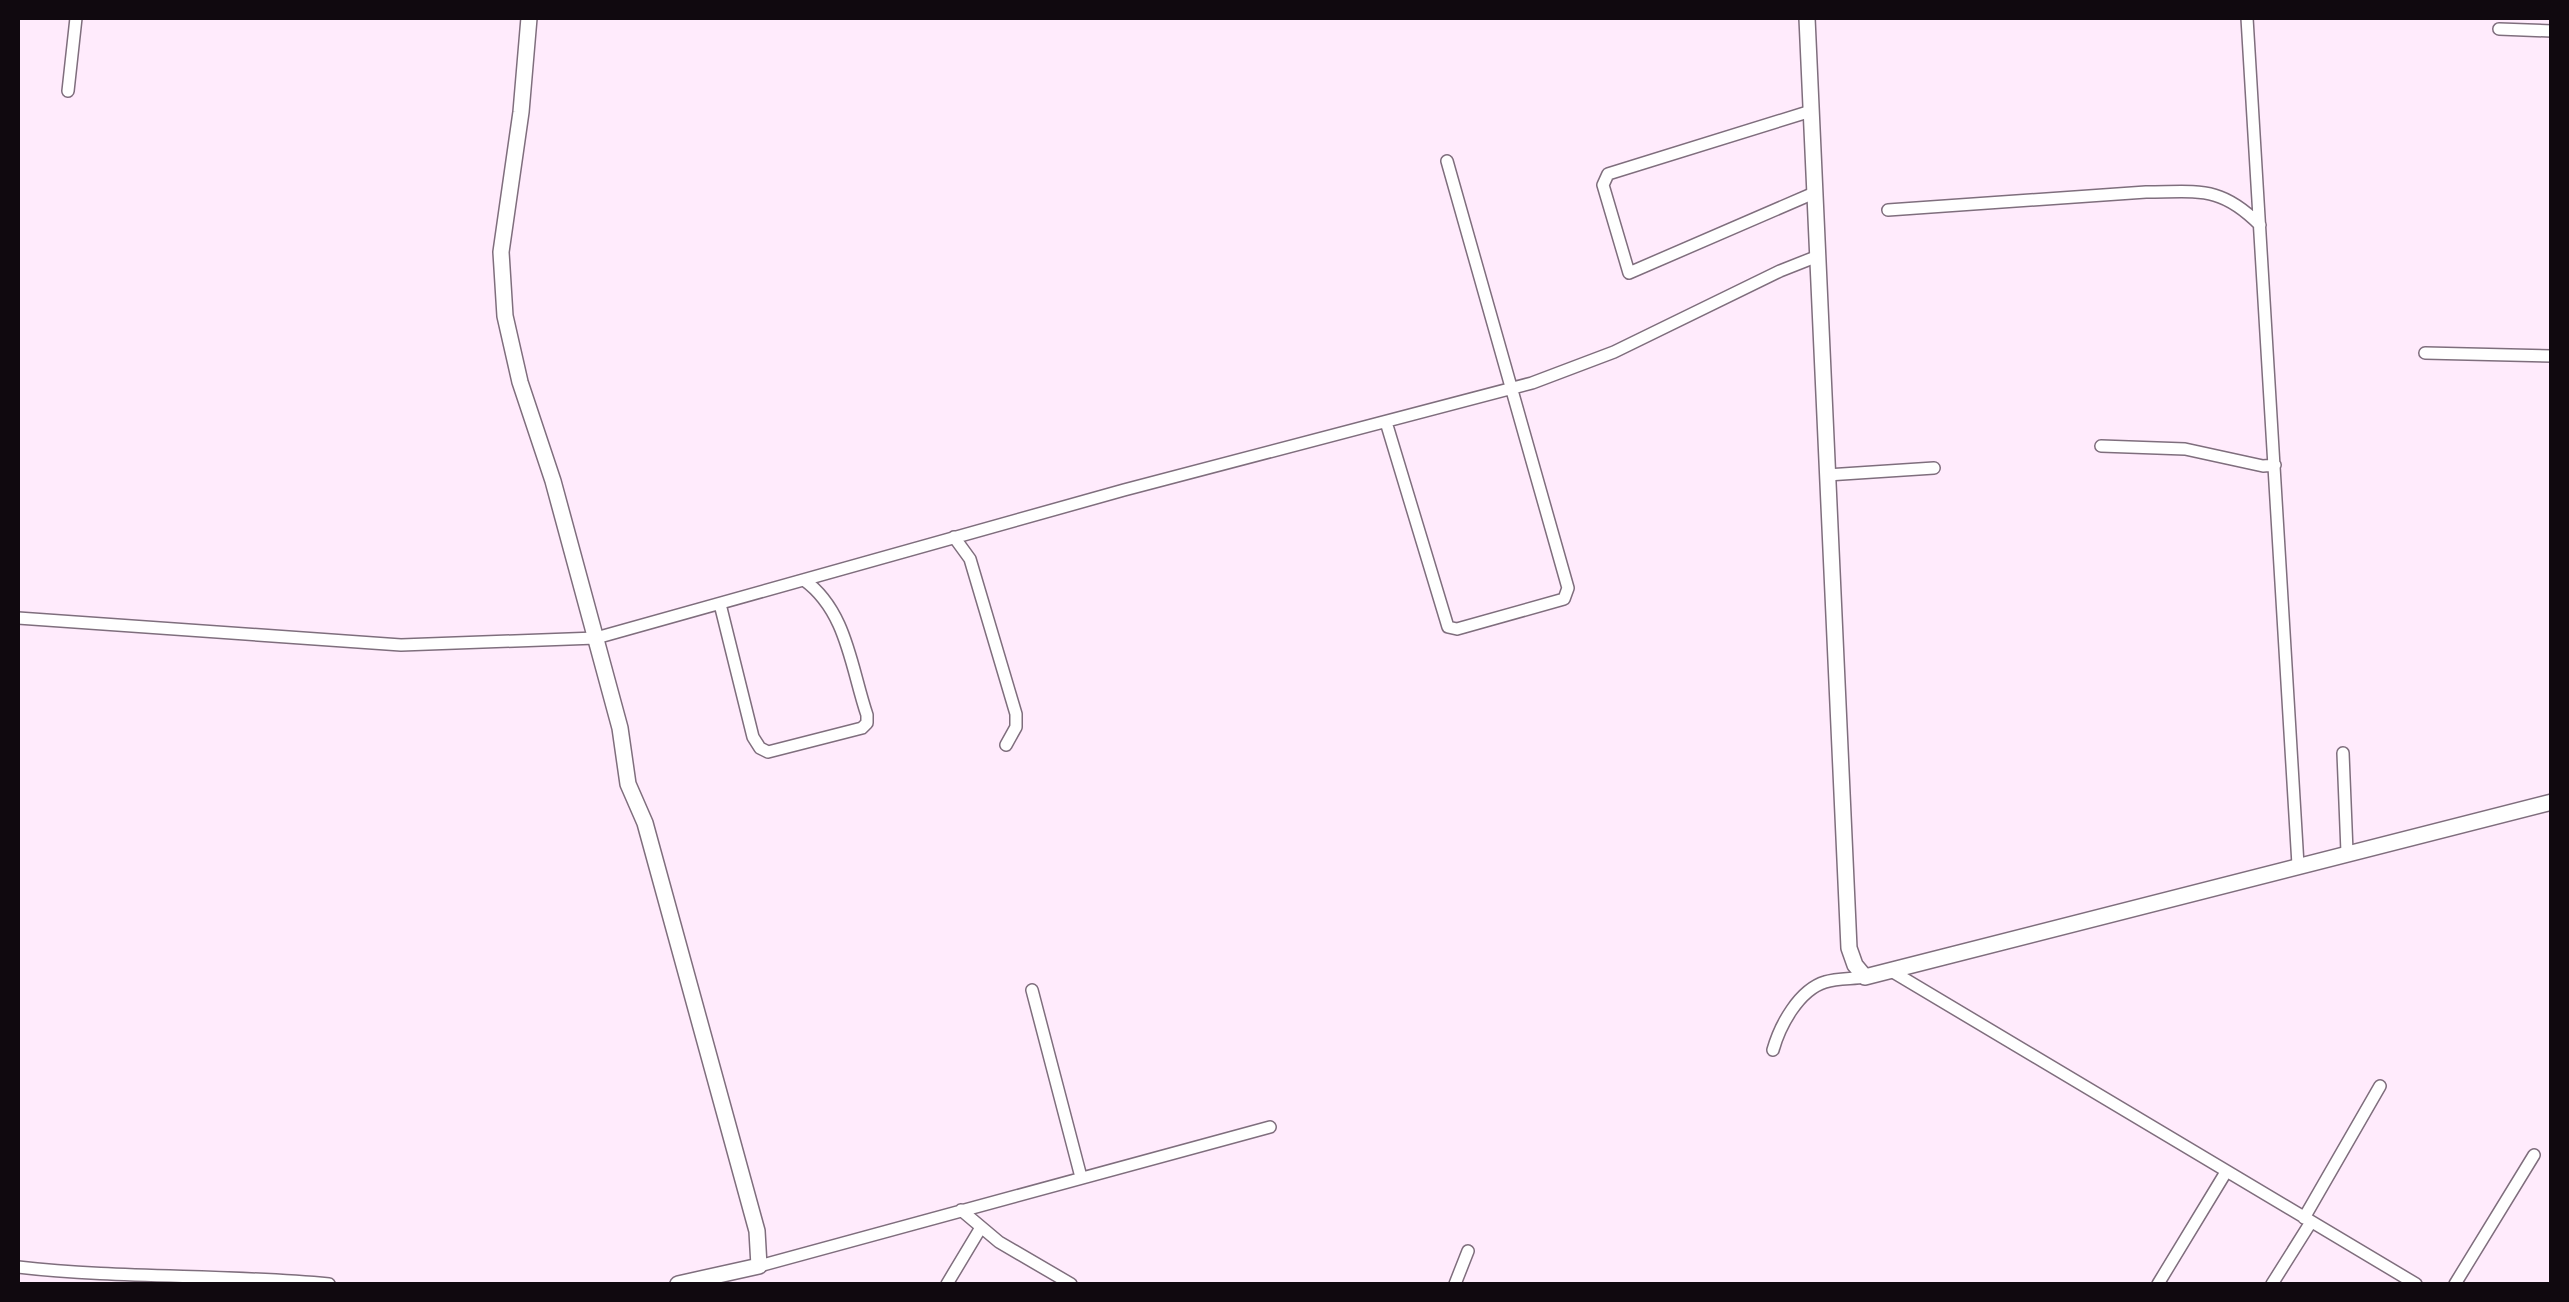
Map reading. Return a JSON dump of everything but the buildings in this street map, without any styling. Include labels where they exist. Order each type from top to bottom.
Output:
[{"type":"street","points":[[68,91],[76,18]]},
{"type":"street","points":[[528,18],[521,112],[501,252],[505,316],[520,382],[553,481],[620,728],[628,784],[645,823],[742,1175],[756,1230],[760,1266]]},
{"type":"street","points":[[1807,18],[1850,948],[1851,958],[1865,976]]},
{"type":"street","points":[[2248,18],[2298,865]]},
{"type":"street","points":[[2499,30],[2552,32]]},
{"type":"street","points":[[1811,111],[1608,174],[1603,185],[1629,274],[1814,192]]},
{"type":"street","points":[[1386,422],[1448,627],[1458,630],[1564,600],[1568,588],[1448,162]]},
{"type":"street","points":[[1888,210],[2189,192],[2226,196],[2260,225]]},
{"type":"street","points":[[18,618],[401,646],[596,638],[954,536],[1512,388],[1601,358],[1818,256]]},
{"type":"street","points":[[2425,353],[2552,356]]},
{"type":"street","points":[[2101,446],[2185,449],[2262,466],[2275,465]]},
{"type":"street","points":[[1827,475],[1934,468]]},
{"type":"street","points":[[954,536],[970,559],[1016,714],[1016,727],[1006,745]]},
{"type":"street","points":[[720,604],[753,738],[760,748],[768,752],[862,728],[867,724],[867,715],[836,616],[816,588],[804,580]]},
{"type":"street","points":[[2343,753],[2347,852]]},
{"type":"street","points":[[1773,1050],[1782,1027],[1809,990],[1828,980],[1893,972],[2552,802]]},
{"type":"street","points":[[1893,972],[2416,1284]]},
{"type":"street","points":[[1032,990],[1081,1177]]},
{"type":"street","points":[[2272,1284],[2380,1086]]},
{"type":"street","points":[[678,1284],[760,1266],[1270,1128]]},
{"type":"street","points":[[2455,1284],[2534,1155]]},
{"type":"street","points":[[2158,1284],[2226,1172]]},
{"type":"street","points":[[961,1210],[980,1229],[1071,1284]]},
{"type":"street","points":[[947,1284],[980,1229]]},
{"type":"street","points":[[1455,1284],[1468,1251]]},
{"type":"street","points":[[18,1267],[78,1274],[256,1277],[329,1284]]}]
